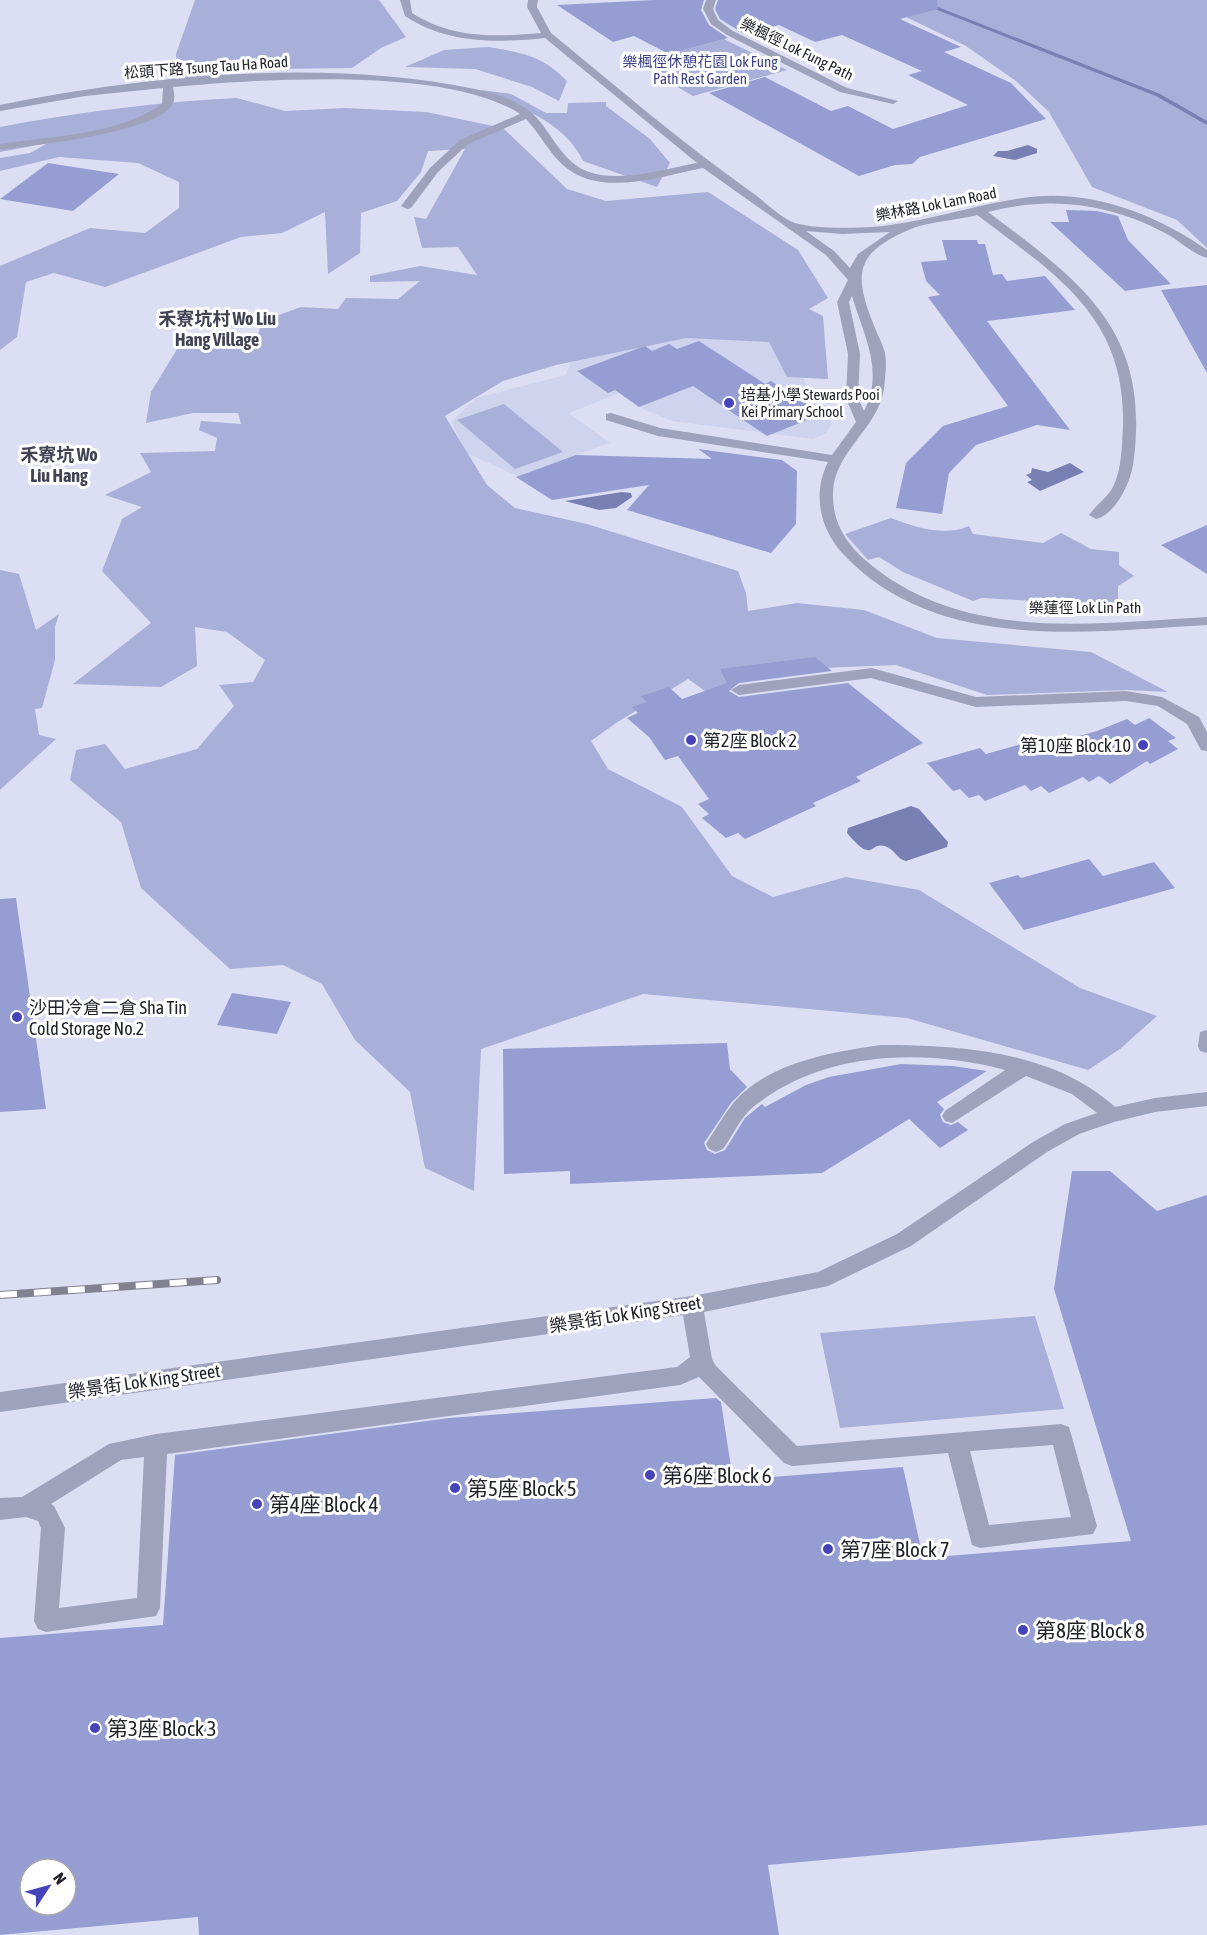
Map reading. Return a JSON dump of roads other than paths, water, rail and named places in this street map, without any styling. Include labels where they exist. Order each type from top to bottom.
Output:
[{"type":"street","points":[[405,0],[408,14],[424,27],[452,35],[508,39],[547,35]]},
{"type":"street","name":"樂林路 Lok Lam Road","points":[[533,0],[532,7],[547,35],[705,164],[795,226],[864,233],[906,228],[1030,200],[1072,200],[1104,206],[1152,222],[1207,255]]},
{"type":"street","name":"樂楓徑 Lok Fung Path","points":[[711,0],[708,9],[714,22],[730,33],[844,90],[893,101]]},
{"type":"street","name":"松頭下路 Tsung Tau Ha Road","points":[[0,108],[75,94],[272,76],[389,80],[476,93],[506,102],[527,115],[566,163],[584,174],[623,178],[705,164]]},
{"type":"street","points":[[0,147],[108,128],[148,117],[168,105],[170,100],[167,84]]},
{"type":"street","points":[[407,206],[434,170],[464,142],[527,115]]},
{"type":"street","points":[[979,211],[1067,279],[1103,318],[1125,366],[1131,398],[1125,478],[1116,497],[1096,515]]},
{"type":"street","name":"樂蓮徑 Lok Lin Path","points":[[795,226],[830,253],[854,280],[856,296],[879,353],[878,384],[873,406],[835,459],[825,490],[827,520],[837,541],[871,574],[907,598],[942,612],[1000,623],[1055,627],[1207,621]]},
{"type":"street","points":[[862,421],[852,398],[854,354],[843,302],[854,280],[857,259],[876,242],[906,228]]},
{"type":"street","points":[[611,417],[658,432],[835,459]]},
{"type":"street","points":[[739,690],[872,673],[940,694],[976,702],[1126,696],[1162,702],[1193,721],[1207,746]]},
{"type":"street","points":[[1207,1037],[1207,1046]]},
{"type":"street","points":[[716,1144],[724,1126],[736,1109],[755,1094],[799,1071],[852,1055],[908,1050],[966,1054],[1023,1068],[1080,1090],[1112,1114]]},
{"type":"street","points":[[952,1116],[1023,1068]]},
{"type":"street","name":"樂景街 Lok King Street","points":[[0,1402],[692,1305],[821,1280],[866,1261],[904,1240],[1040,1147],[1072,1128],[1112,1114],[1155,1105],[1207,1099]]},
{"type":"street","points":[[692,1305],[701,1360],[718,1386],[792,1456],[957,1445],[1061,1434],[1085,1526],[980,1537],[957,1445]]},
{"type":"street","points":[[26,1508],[117,1450],[680,1376],[693,1369],[701,1360]]},
{"type":"street","points":[[680,1376],[718,1386]]},
{"type":"street","points":[[0,1509],[26,1508],[46,1514],[53,1528],[46,1621],[148,1608],[156,1444]]},
{"type":"waterway","points":[[915,0],[1158,95],[1207,123]]},
{"type":"railway","points":[[0,1295],[217,1280]]},
{"type":"place","name":"培基小學 Stewards Pooi Kei Primary School","points":[[729,403]]},
{"type":"place","name":"第2座 Block 2","points":[[691,740]]},
{"type":"place","name":"第10座 Block 10","points":[[1143,745]]},
{"type":"place","name":"沙田冷倉二倉 Sha Tin Cold Storage No.2","points":[[17,1017]]},
{"type":"place","name":"第6座 Block 6","points":[[650,1475]]},
{"type":"place","name":"第5座 Block 5","points":[[455,1488]]},
{"type":"place","name":"第4座 Block 4","points":[[257,1504]]},
{"type":"place","name":"第7座 Block 7","points":[[828,1549]]},
{"type":"place","name":"第8座 Block 8","points":[[1023,1630]]},
{"type":"place","name":"第3座 Block 3","points":[[95,1728]]},
{"type":"district","name":"禾寮坑村 Wo Liu Hang Village","points":[[217,328]]},
{"type":"district","name":"禾寮坑 Wo Liu Hang","points":[[59,464]]},
{"type":"park label","name":"樂楓徑休憩花園 Lok Fung Path Rest Garden","points":[[700,70]]}]
